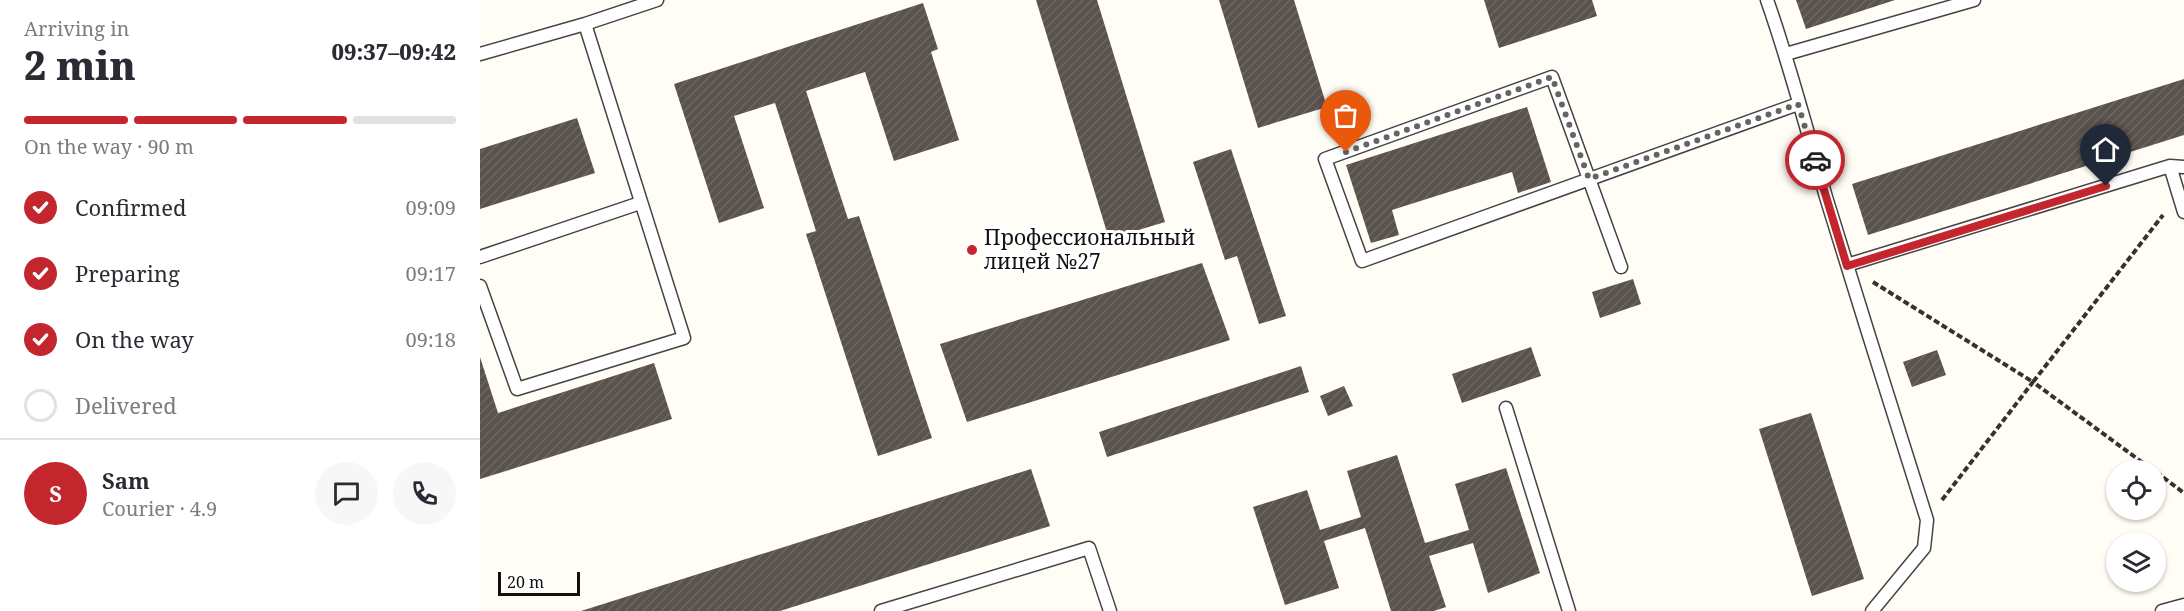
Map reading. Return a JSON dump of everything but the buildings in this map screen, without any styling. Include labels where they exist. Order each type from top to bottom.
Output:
[{"type":"lane","points":[[480,54],[585,24],[657,0]]},
{"type":"lane","points":[[1767,0],[1786,54],[1798,104],[1847,266],[1927,520],[1924,548],[1872,611]]},
{"type":"lane","points":[[1786,54],[1974,0]]},
{"type":"lane","points":[[480,286],[517,389],[684,338],[585,24]]},
{"type":"lane","points":[[1621,267],[1589,179],[1552,77],[1325,159],[1362,261],[1589,179],[1798,104]]},
{"type":"lane","points":[[1847,266],[2170,166],[2184,167]]},
{"type":"lane","points":[[2170,166],[2184,212]]},
{"type":"lane","points":[[480,257],[640,203]]},
{"type":"lane","points":[[1506,408],[1569,611]]},
{"type":"lane","points":[[881,611],[1089,548],[1110,611]]},
{"type":"lane","points":[[2162,611],[2184,605]]},
{"type":"path","points":[[1927,520],[2179,196]]},
{"type":"path","points":[[1847,266],[2033,382],[2139,460]]},
{"type":"path","points":[[2166,480],[2184,493]]},
{"type":"way so far","points":[[1346,152],[1552,77],[1589,179],[1798,104],[1815,160]]},
{"type":"place","name":"Профессиональный лицей №27","points":[[972,250]]},
{"type":"route","points":[[1815,160],[1847,266],[2106,186]]}]
